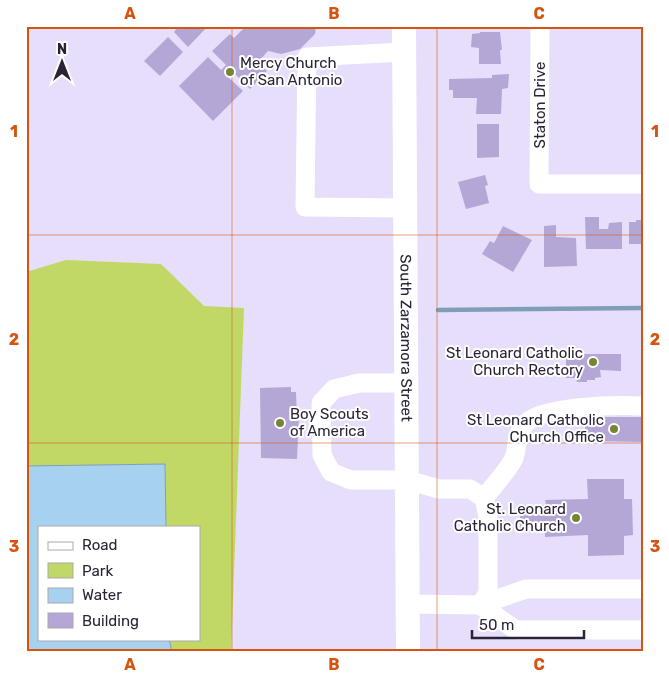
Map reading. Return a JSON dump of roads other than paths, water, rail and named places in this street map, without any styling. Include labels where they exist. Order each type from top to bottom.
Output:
[{"type":"main road","name":"South Zarzamora Street","points":[[404,26],[408,652]]},
{"type":"street","name":"Staton Drive","points":[[540,26],[539,184],[643,184]]},
{"type":"street","points":[[404,52],[307,57],[305,207],[405,208]]},
{"type":"street","points":[[406,383],[359,383],[334,389],[321,402],[322,455],[331,472],[351,480],[407,480],[439,489],[470,490],[484,498],[488,517],[488,594],[480,605]]},
{"type":"street","points":[[484,498],[514,457],[516,439],[524,424],[538,415],[569,409],[616,404],[643,406]]},
{"type":"street","points":[[408,604],[480,605],[526,589],[643,589]]},
{"type":"street","points":[[480,605],[516,630],[643,630]]},
{"type":"water","points":[[165,464],[166,526],[38,526],[38,640],[169,640],[172,652],[26,652],[26,466]]},
{"type":"waterway","points":[[438,310],[643,308]]},
{"type":"place","name":"Mercy Church of San Antonio","points":[[230,72]]},
{"type":"place","name":"St Leonard Catholic Church Rectory","points":[[593,362]]},
{"type":"place","name":"Boy Scouts of America","points":[[280,423]]},
{"type":"place","name":"St Leonard Catholic Church Office","points":[[614,429]]},
{"type":"place","name":"St. Leonard Catholic Church","points":[[576,518]]}]
